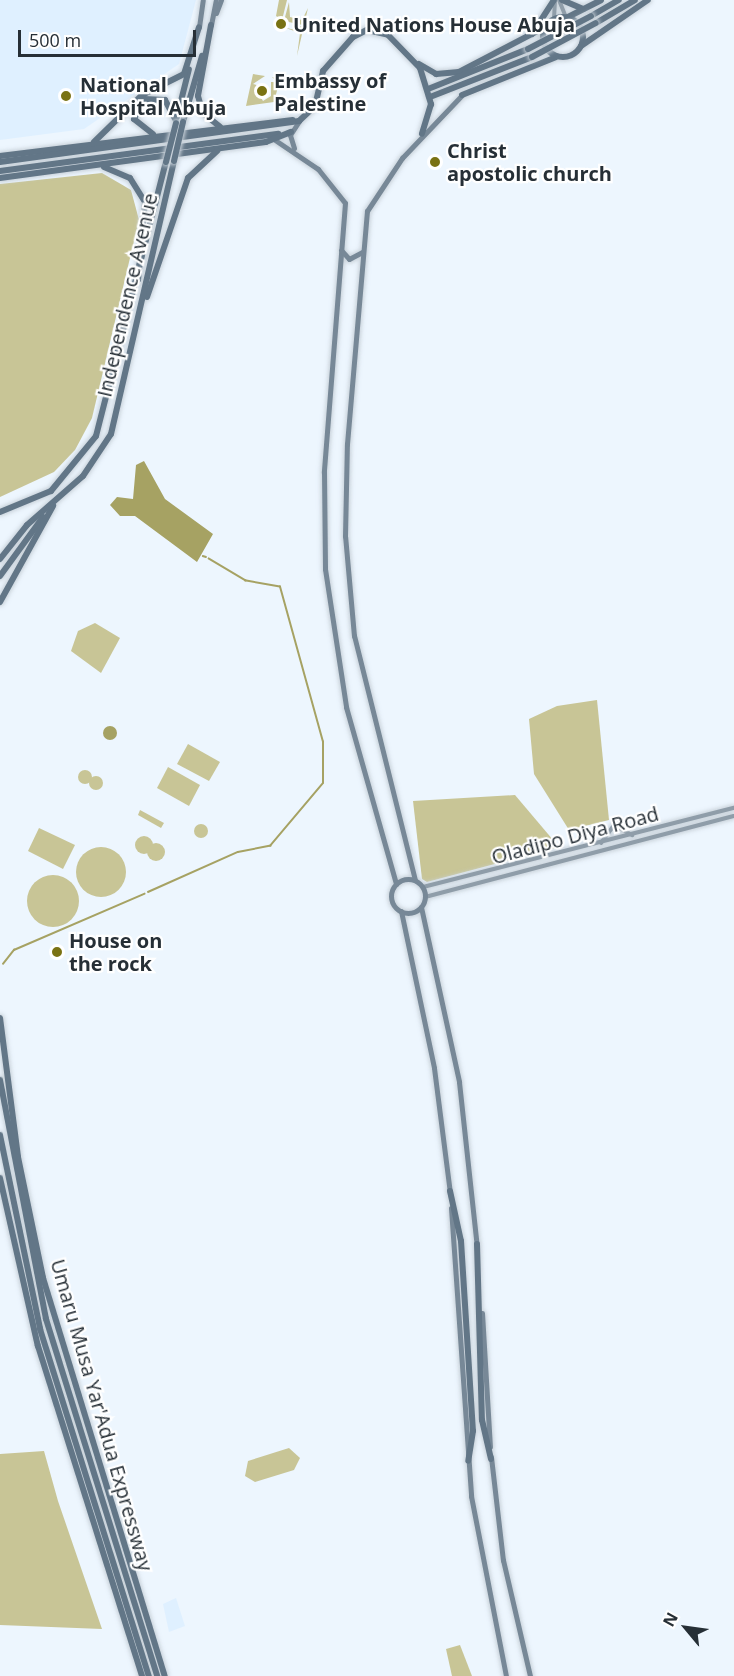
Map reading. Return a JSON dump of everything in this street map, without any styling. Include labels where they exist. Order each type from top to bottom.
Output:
[{"type":"highway","points":[[527,39],[558,0],[573,9],[586,8]]},
{"type":"highway","points":[[439,86],[463,70],[527,39],[554,19],[567,17],[601,0]]},
{"type":"highway","points":[[428,89],[528,49],[619,0]]},
{"type":"highway","points":[[429,98],[532,57],[635,0]]},
{"type":"highway","points":[[462,95],[556,57],[573,55],[581,46],[648,0]]},
{"type":"highway","points":[[567,17],[582,31],[581,46]]},
{"type":"highway","name":"Independence Avenue","points":[[1,511],[51,491],[92,444],[103,419],[166,162],[211,22]]},
{"type":"highway","points":[[211,22],[198,96],[203,113],[220,126]]},
{"type":"highway","name":"Independence Avenue","points":[[0,559],[88,470],[111,434],[174,160],[178,122],[199,27]]},
{"type":"highway","points":[[0,156],[38,159],[85,145],[142,95],[184,74],[199,27]]},
{"type":"highway","points":[[545,27],[544,45],[556,57]]},
{"type":"highway","points":[[0,162],[38,159],[299,121],[315,106],[323,71],[361,33],[388,35],[436,74],[463,70]]},
{"type":"highway","points":[[416,60],[428,89],[429,98],[422,134]]},
{"type":"highway","points":[[163,135],[138,126],[134,112],[141,100],[162,98],[178,122]]},
{"type":"highway","points":[[0,156],[220,126],[299,121]]},
{"type":"highway","points":[[266,142],[291,132]]},
{"type":"highway","points":[[0,171],[291,132]]},
{"type":"highway","points":[[0,178],[275,140]]},
{"type":"highway","points":[[130,354],[185,183],[203,158],[226,147]]},
{"type":"highway","points":[[34,175],[60,164]]},
{"type":"highway","points":[[88,167],[121,172],[143,196],[146,215],[135,263],[138,282]]},
{"type":"highway","points":[[0,576],[57,500]]},
{"type":"highway","points":[[0,602],[57,500]]},
{"type":"highway","name":"Umaru Musa Yar'Adua Expressway","points":[[0,1018],[18,1157],[43,1278],[74,1404]]},
{"type":"highway","name":"Umaru Musa Yar'Adua Expressway","points":[[0,1080],[15,1180],[74,1404],[165,1676]]},
{"type":"highway","name":"Umaru Musa Yar'Adua Expressway","points":[[0,1135],[8,1183],[62,1402],[149,1676]]},
{"type":"highway","points":[[15,1180],[18,1157]]},
{"type":"highway","points":[[0,1167],[8,1183]]},
{"type":"highway","name":"Umaru Musa Yar'Adua Expressway","points":[[0,1178],[54,1402],[142,1676]]},
{"type":"highway","points":[[450,1191],[462,1281],[473,1441],[468,1461]]},
{"type":"highway","points":[[477,1244],[476,1278],[481,1367],[491,1459]]},
{"type":"highway","points":[[462,1281],[476,1278]]},
{"type":"highway","points":[[467,1368],[481,1367]]},
{"type":"highway","name":"Umaru Musa Yar'Adua Expressway","points":[[77,1412],[157,1676]]},
{"type":"highway","points":[[131,1572],[131,1596]]},
{"type":"highway","points":[[110,1577],[124,1600]]},
{"type":"highway","points":[[147,1643],[159,1661]]},
{"type":"highway","points":[[139,1645],[139,1667]]},
{"type":"main road","name":"Independence Avenue","points":[[199,27],[203,0]]},
{"type":"main road","name":"Independence Avenue","points":[[211,22],[218,0]]},
{"type":"main road","points":[[558,0],[567,17]]},
{"type":"main road","points":[[554,19],[558,0]]},
{"type":"main road","points":[[462,95],[422,134],[376,190],[367,211],[347,444],[347,573],[367,702],[415,880],[423,887],[425,897],[421,907],[459,1082],[477,1244],[491,1459],[503,1560],[530,1676]]},
{"type":"main road","points":[[294,148],[291,132],[299,121]]},
{"type":"main road","points":[[275,140],[294,148],[331,181],[345,203],[324,472],[324,569],[346,707],[396,884],[391,897],[401,911],[432,1059],[450,1191],[468,1461],[482,1569],[506,1676]]},
{"type":"main road","points":[[341,250],[352,259],[363,250]]},
{"type":"main road","name":"Oladipo Diya Road","points":[[423,887],[633,836],[734,808]]},
{"type":"main road","name":"Oladipo Diya Road","points":[[425,897],[734,816]]},
{"type":"main road","points":[[600,844],[614,825],[633,836]]},
{"type":"main road","points":[[396,884],[415,880]]},
{"type":"main road","points":[[401,911],[421,907]]},
{"type":"shaded area","name":"National Hospital Abuja","points":[[0,0],[196,0],[179,64],[84,129],[0,140]]},
{"type":"shaded area","points":[[279,0],[287,0],[282,20],[276,16]]},
{"type":"shaded area","points":[[289,2],[290,17],[302,20],[308,8],[297,56],[300,33],[283,27],[295,30],[303,25],[284,21]]},
{"type":"shaded area","points":[[253,74],[265,76],[253,84],[260,86],[257,91],[263,101],[271,96],[271,82],[277,82],[272,77],[280,79],[274,102],[246,106]]},
{"type":"shaded area","points":[[102,173],[131,190],[139,220],[92,418],[75,450],[54,472],[0,497],[0,184]]},
{"type":"shaded area","points":[[144,461],[165,499],[213,534],[197,562],[135,516],[120,516],[110,505],[117,497],[133,499],[136,465]]},
{"type":"shaded area","points":[[95,623],[120,638],[101,673],[71,651],[78,631]]},
{"type":"shaded area","points":[[597,700],[609,820],[569,830],[534,774],[529,719],[557,706]]},
{"type":"shaded area","points":[[110,726],[115,728],[117,733],[115,738],[110,740],[105,738],[103,733],[105,728]]},
{"type":"shaded area","points":[[188,744],[220,762],[209,781],[177,764]]},
{"type":"shaded area","points":[[168,767],[200,785],[189,806],[157,788]]},
{"type":"shaded area","points":[[82,770],[88,770],[92,777],[88,784],[82,784],[78,780],[78,774]]},
{"type":"shaded area","points":[[93,776],[99,776],[103,783],[99,790],[93,790],[89,786],[89,780]]},
{"type":"shaded area","points":[[515,795],[559,847],[427,882],[422,879],[413,801]]},
{"type":"shaded area","points":[[140,810],[164,823],[161,828],[138,815]]},
{"type":"shaded area","points":[[201,824],[206,826],[208,831],[206,836],[201,838],[196,836],[194,831],[196,826]]},
{"type":"shaded area","points":[[39,828],[75,845],[63,869],[28,851]]},
{"type":"shaded area","points":[[144,836],[150,839],[153,845],[150,851],[144,854],[138,851],[135,845],[138,839]]},
{"type":"shaded area","points":[[156,843],[162,846],[165,852],[162,858],[156,861],[150,858],[147,852],[150,846]]},
{"type":"shaded area","points":[[96,847],[106,847],[119,854],[126,867],[126,877],[119,890],[106,897],[96,897],[87,893],[80,886],[76,877],[76,867],[80,858],[87,851]]},
{"type":"shaded area","points":[[48,875],[58,875],[67,879],[75,887],[79,901],[75,915],[67,923],[58,927],[48,927],[39,923],[31,915],[27,906],[27,896],[31,887],[39,879]]},
{"type":"shaded area","points":[[289,1448],[300,1458],[294,1470],[255,1482],[245,1476],[248,1461]]},
{"type":"shaded area","points":[[44,1451],[58,1501],[102,1629],[0,1625],[0,1454]]},
{"type":"shaded area","points":[[176,1598],[185,1626],[169,1632],[163,1604]]},
{"type":"shaded area","points":[[460,1645],[472,1676],[452,1676],[446,1649]]},
{"type":"waterway","points":[[148,892],[238,852],[270,846],[323,783],[323,742],[280,587],[246,581],[209,559]]},
{"type":"waterway","points":[[3,964],[14,950],[144,894]]},
{"type":"place","name":"United Nations House Abuja","points":[[281,24]]},
{"type":"place","name":"Embassy of Palestine","points":[[262,91]]},
{"type":"place","name":"National Hospital Abuja","points":[[66,96]]},
{"type":"place","name":"Christ apostolic church","points":[[435,162]]},
{"type":"place","name":"House on the rock","points":[[57,952]]}]
